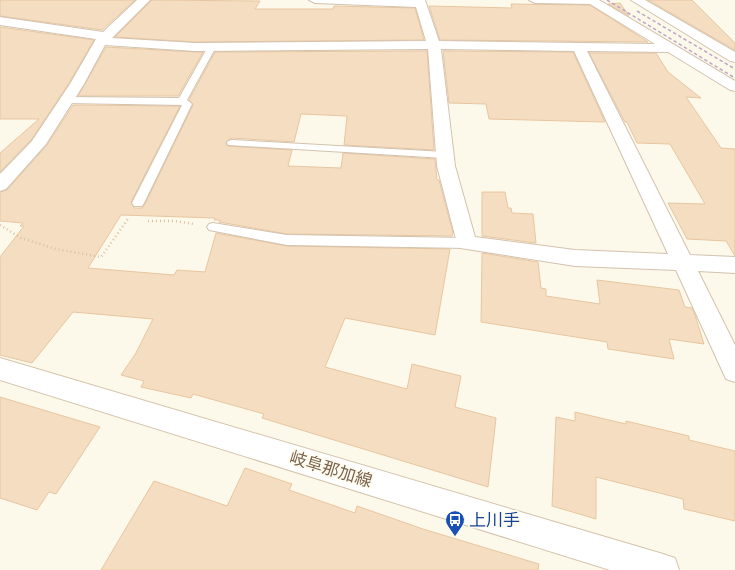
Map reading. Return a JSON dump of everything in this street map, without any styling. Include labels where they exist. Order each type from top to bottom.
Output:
[{"type":"street","points":[[0,186],[38,144],[77,84],[103,38],[144,0]]},
{"type":"street","points":[[315,0],[419,2],[434,45],[446,166],[467,243],[575,258],[735,265]]},
{"type":"street","points":[[535,0],[592,0],[735,87]]},
{"type":"street","points":[[637,0],[735,58]]},
{"type":"street","points":[[0,21],[103,38],[212,47],[434,45],[672,48]]},
{"type":"street","points":[[578,46],[735,371]]},
{"type":"street","points":[[718,48],[735,48]]},
{"type":"street","name":"岐阜那加線","points":[[0,369],[630,565],[663,570]]},
{"type":"lane","points":[[182,101],[212,47]]},
{"type":"lane","points":[[66,100],[182,101],[187,104],[138,203]]},
{"type":"lane","points":[[232,143],[445,155]]},
{"type":"lane","points":[[213,227],[287,240],[467,243]]},
{"type":"path","points":[[0,225],[22,238],[56,249],[101,257],[138,203]]},
{"type":"path","points":[[126,221],[133,221]]},
{"type":"path","points":[[147,221],[175,221],[213,227]]},
{"type":"building","points":[[0,0],[135,0],[102,30],[0,16]]},
{"type":"building","points":[[152,0],[260,1],[255,9],[333,9],[334,6],[415,8],[424,40],[195,42],[115,37]]},
{"type":"building","points":[[648,0],[692,0],[735,43],[735,50]]},
{"type":"building","points":[[620,3],[629,16],[608,4]]},
{"type":"building","points":[[511,4],[590,5],[648,42],[440,40],[429,6],[512,8]]},
{"type":"building","points":[[0,27],[94,40],[69,83],[31,140],[0,172],[0,153],[39,119],[0,119]]},
{"type":"building","points":[[106,47],[203,52],[178,96],[78,96]]},
{"type":"building","points":[[427,51],[434,150],[344,145],[347,116],[301,114],[294,142],[232,138],[228,140],[226,144],[228,146],[292,150],[288,166],[341,168],[343,153],[435,159],[437,180],[439,180],[453,233],[452,236],[287,234],[219,222],[220,220],[214,220],[215,218],[121,215],[88,268],[174,275],[177,270],[205,272],[216,233],[287,246],[450,249],[435,335],[345,318],[325,367],[407,389],[412,364],[461,376],[455,407],[496,418],[488,487],[262,418],[264,414],[193,394],[191,398],[141,387],[144,381],[121,375],[136,353],[153,319],[73,312],[32,363],[0,355],[0,257],[24,226],[20,226],[23,223],[0,221],[0,192],[7,190],[47,145],[73,105],[180,106],[131,202],[134,208],[142,208],[193,105],[189,100],[215,52]]},
{"type":"building","points":[[443,51],[573,52],[605,122],[489,119],[486,104],[449,103]]},
{"type":"building","points":[[589,53],[656,53],[668,72],[701,98],[686,97],[721,148],[735,149],[735,256],[726,241],[687,239],[668,203],[705,204],[670,144],[637,143]]},
{"type":"building","points":[[482,192],[505,192],[508,208],[511,208],[512,213],[533,214],[536,243],[482,236]]},
{"type":"building","points":[[482,253],[538,262],[541,288],[546,289],[546,296],[600,304],[597,280],[679,290],[685,307],[692,308],[704,344],[669,339],[674,359],[608,349],[607,342],[481,322]]},
{"type":"building","points":[[0,397],[100,427],[56,494],[49,492],[37,510],[0,498]]},
{"type":"building","points":[[575,412],[626,424],[626,421],[689,436],[689,440],[735,451],[735,521],[684,509],[683,499],[596,477],[596,519],[552,506],[556,417],[575,421]]},
{"type":"building","points":[[245,468],[292,484],[289,490],[355,513],[357,506],[423,529],[539,564],[538,570],[101,570],[154,481],[227,506]]},
{"type":"railway","points":[[607,0],[735,78]]},
{"type":"railway","points":[[637,11],[735,69]]},
{"type":"place","name":"上川手","points":[[455,537]]}]
